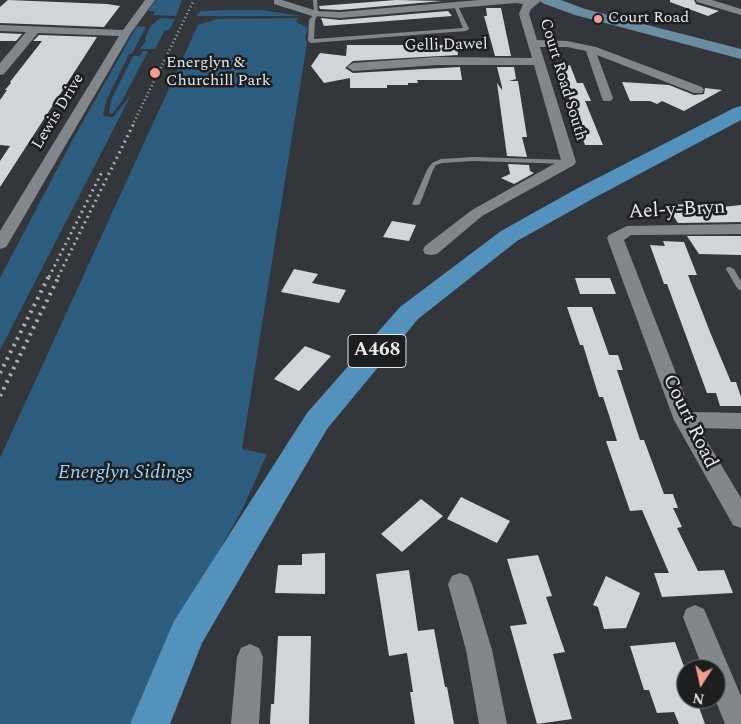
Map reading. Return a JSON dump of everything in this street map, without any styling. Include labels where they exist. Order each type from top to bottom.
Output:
[{"type":"main road","points":[[539,1],[741,54]]},
{"type":"main road","name":"A468","points":[[150,724],[187,633],[317,421],[409,314],[509,236],[586,193],[741,112]]},
{"type":"street","name":"Lewis Drive","points":[[0,244],[126,33],[150,0]]},
{"type":"street","points":[[278,2],[316,14],[340,15],[411,5],[516,0],[539,1]]},
{"type":"street","points":[[700,0],[741,12]]},
{"type":"street","name":"Court Road South","points":[[431,250],[477,213],[569,162],[524,14],[526,7],[539,1]]},
{"type":"street","points":[[0,28],[126,33]]},
{"type":"street","points":[[0,71],[34,30]]},
{"type":"street","points":[[534,43],[567,44],[592,49],[698,90]]},
{"type":"street","points":[[592,49],[591,54],[607,98]]},
{"type":"street","name":"Gelli Dawel","points":[[353,67],[437,61],[539,62]]},
{"type":"street","name":"Ael-y-Bryn","points":[[615,238],[627,231],[741,229]]},
{"type":"street","name":"Court Road","points":[[615,238],[684,420],[741,518]]},
{"type":"street","points":[[684,420],[741,421]]},
{"type":"street","points":[[460,584],[479,650],[493,724]]},
{"type":"street","points":[[695,617],[740,724]]},
{"type":"street","points":[[245,724],[250,657]]},
{"type":"lane","points":[[315,0],[316,14],[312,20],[311,41],[466,29],[460,4]]},
{"type":"lane","points":[[416,204],[430,170],[434,164],[441,161],[474,159],[569,162]]},
{"type":"lane","points":[[730,269],[741,288]]},
{"type":"green space","points":[[156,0],[182,0],[176,16],[153,15],[155,11],[148,11]]},
{"type":"green space","points":[[262,10],[301,16],[196,16],[201,11]]},
{"type":"green space","points":[[160,18],[175,19],[169,30],[165,30],[155,49],[140,49],[146,41],[145,39],[150,27]]},
{"type":"green space","name":"Energlyn Sidings","points":[[298,18],[296,22],[308,28],[305,37],[307,43],[242,449],[267,454],[243,508],[201,582],[142,695],[131,724],[0,724],[0,458],[198,25],[217,19]]},
{"type":"green space","points":[[137,26],[146,27],[132,54],[129,54],[107,99],[103,116],[113,117],[131,95],[0,350],[0,278],[72,141]]},
{"type":"green space","points":[[143,51],[148,51],[122,101],[112,114],[109,113],[111,100],[133,56],[140,56]]},
{"type":"building","points":[[8,0],[120,6],[104,27],[0,23],[0,7]]},
{"type":"building","points":[[396,0],[442,1],[340,10],[320,9],[319,6]]},
{"type":"building","points":[[670,0],[694,0],[696,4],[719,11],[708,16],[670,2]]},
{"type":"building","points":[[486,8],[501,8],[511,56],[495,56],[484,16],[487,16]]},
{"type":"building","points":[[448,11],[452,16],[324,26],[321,18],[340,20]]},
{"type":"building","points":[[0,33],[22,34],[16,41],[0,41]]},
{"type":"building","points":[[39,35],[97,37],[0,187],[0,161],[10,146],[0,145],[0,100],[10,82],[42,41],[33,41]]},
{"type":"building","points":[[347,45],[453,45],[453,47],[457,47],[458,55],[353,61],[345,68],[353,73],[460,67],[462,80],[417,80],[418,83],[387,85],[387,88],[350,88],[350,78],[324,83],[311,66],[320,53],[346,56]]},
{"type":"building","points":[[570,65],[577,83],[583,83],[591,101],[585,101],[603,145],[585,145],[559,69]]},
{"type":"building","points":[[497,67],[514,67],[516,79],[509,81],[518,81],[527,137],[522,137],[527,157],[507,156],[497,83],[502,90],[502,87]]},
{"type":"building","points":[[622,82],[669,85],[694,95],[704,94],[705,88],[722,90],[684,111],[662,101],[657,104],[650,101],[630,101]]},
{"type":"building","points":[[508,164],[529,165],[530,171],[534,173],[514,184],[501,178],[510,174]]},
{"type":"building","points":[[719,203],[722,207],[741,205],[741,222],[678,223],[666,205]]},
{"type":"building","points":[[392,221],[416,225],[409,241],[383,237]]},
{"type":"building","points":[[687,236],[741,236],[741,255],[699,254]]},
{"type":"building","points":[[663,241],[684,242],[697,275],[688,275],[731,382],[736,382],[741,397],[741,406],[720,406],[716,393],[707,393],[667,284],[664,284],[650,245],[665,246]]},
{"type":"building","points":[[294,269],[318,274],[312,283],[346,290],[339,303],[281,292]]},
{"type":"building","points":[[575,278],[610,278],[616,294],[580,294]]},
{"type":"building","points":[[567,307],[592,307],[609,355],[618,355],[623,370],[617,370],[640,440],[644,440],[664,494],[673,494],[678,508],[673,508],[682,527],[677,528],[698,571],[724,570],[733,593],[662,597],[654,573],[669,573],[642,510],[630,511],[606,441],[617,441],[609,415],[603,397],[599,397],[583,345],[580,345]]},
{"type":"building","points":[[305,346],[331,356],[299,391],[274,379]]},
{"type":"building","points":[[461,497],[510,521],[497,543],[447,519]]},
{"type":"building","points":[[421,499],[443,516],[402,552],[381,534]]},
{"type":"building","points":[[325,553],[325,594],[275,593],[278,565],[302,565],[302,554]]},
{"type":"building","points":[[538,555],[552,596],[546,597],[565,652],[553,654],[572,719],[537,724],[510,626],[527,624],[507,559]]},
{"type":"building","points":[[409,570],[418,631],[434,629],[454,724],[415,724],[410,692],[413,692],[407,653],[389,656],[376,574]]},
{"type":"building","points":[[606,576],[640,593],[626,628],[604,629],[598,607],[593,605]]},
{"type":"building","points":[[278,636],[311,636],[309,724],[270,724],[271,704],[274,704]]},
{"type":"building","points":[[675,642],[681,659],[676,659],[676,709],[700,709],[705,724],[679,724],[674,712],[657,713],[649,690],[644,690],[630,646]]},
{"type":"railway","points":[[134,122],[194,0]]},
{"type":"railway","points":[[58,277],[135,121]]},
{"type":"railway","points":[[49,277],[103,170]]},
{"type":"railway","points":[[0,373],[49,276]]},
{"type":"railway","points":[[0,396],[59,276]]},
{"type":"place","name":"Court Road","points":[[598,19]]},
{"type":"place","name":"Energlyn & Churchill Park","points":[[155,73]]}]
